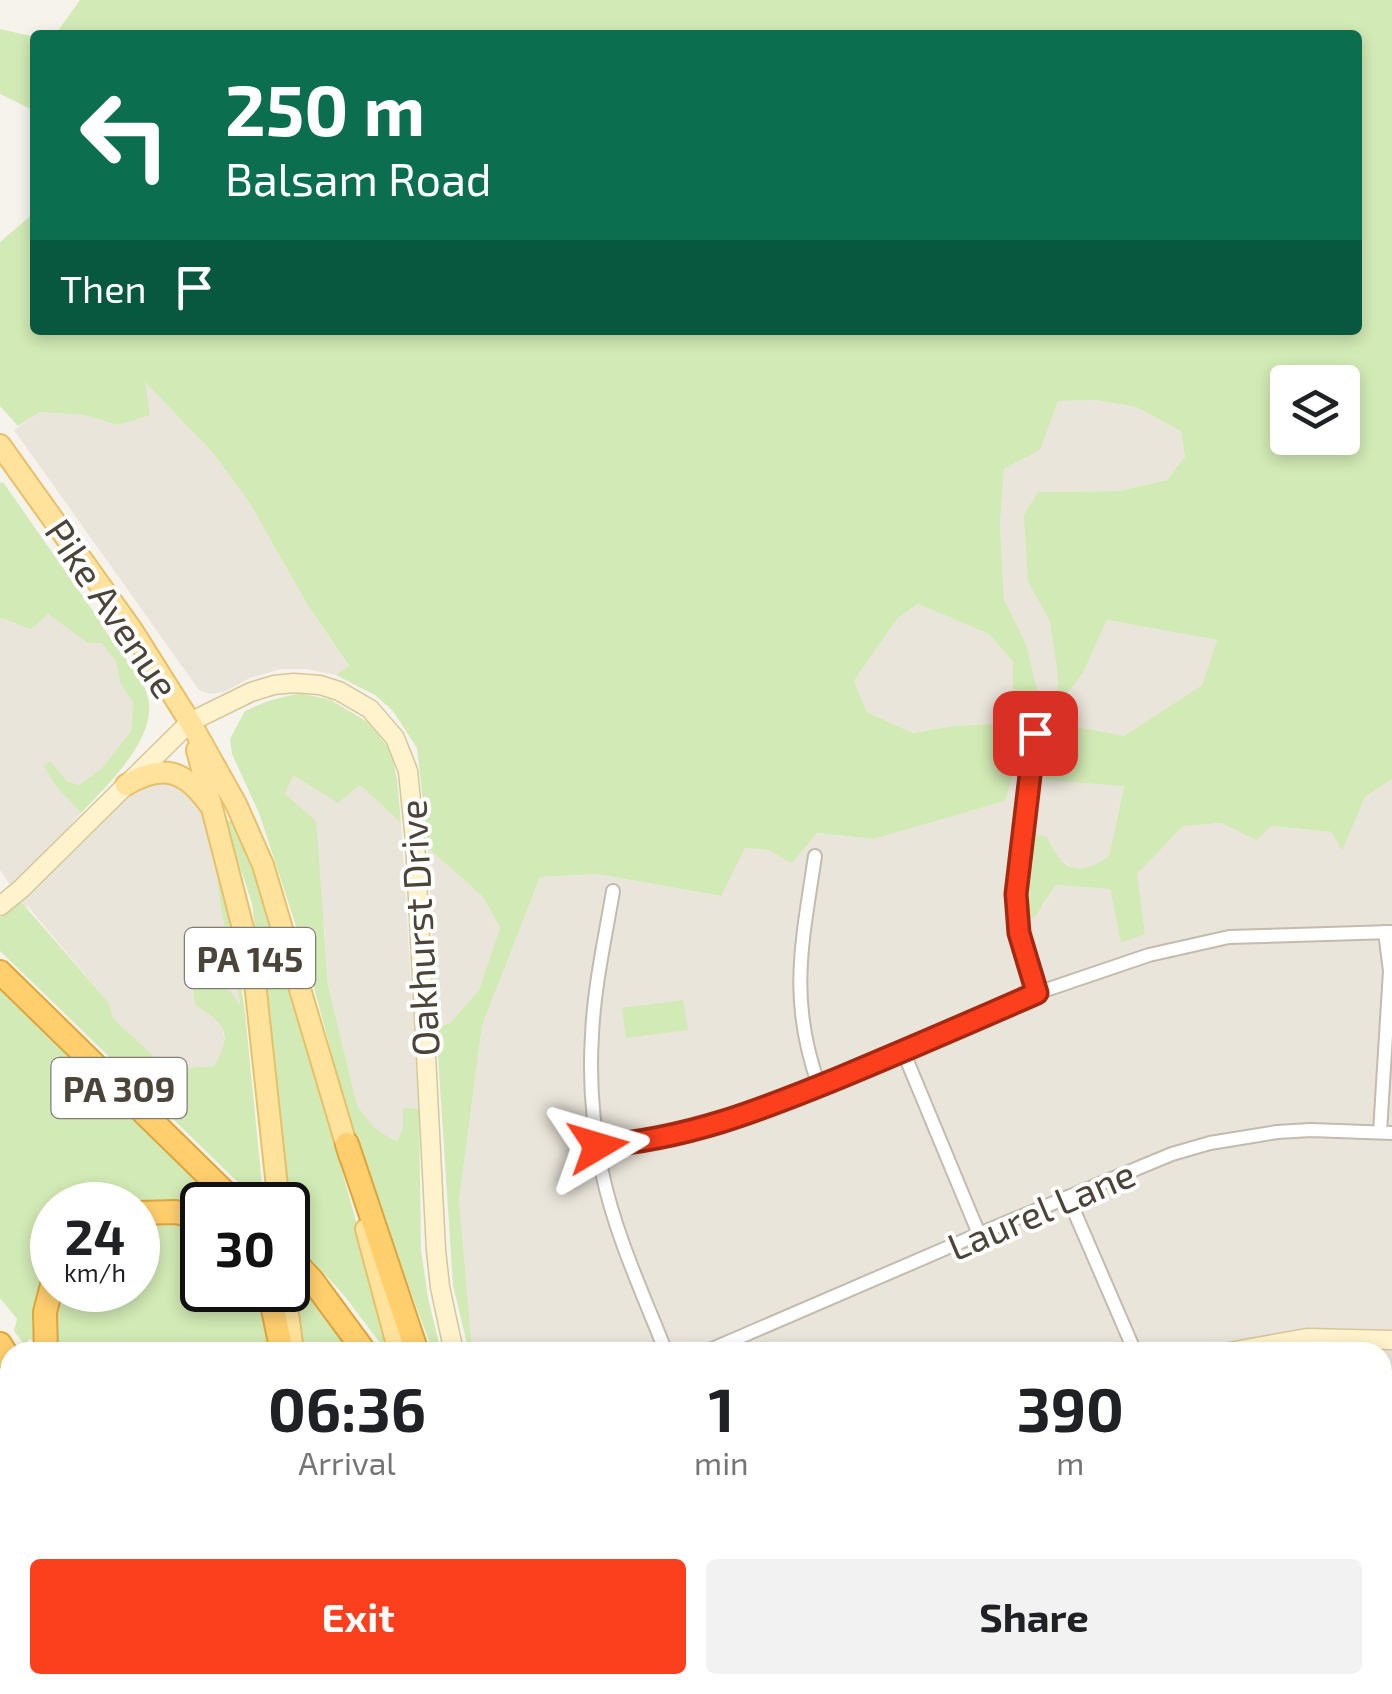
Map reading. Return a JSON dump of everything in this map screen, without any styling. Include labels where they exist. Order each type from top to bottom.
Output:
[{"type":"highway","name":"PA 309","points":[[0,972],[215,1182]]},
{"type":"highway","points":[[347,1144],[414,1342]]},
{"type":"highway","points":[[310,1278],[358,1342]]},
{"type":"highway","points":[[45,1312],[46,1342]]},
{"type":"highway","points":[[281,1312],[282,1342]]},
{"type":"main road","name":"Pike Avenue","points":[[0,446],[132,630],[236,804],[262,865],[347,1144]]},
{"type":"main road","name":"Pike Avenue","points":[[190,722],[256,992],[276,1182]]},
{"type":"main road","points":[[126,785],[150,773],[172,773],[192,784],[214,810]]},
{"type":"main road","name":"PA 145","points":[[347,1144],[396,1342]]},
{"type":"main road","points":[[284,1312],[291,1342]]},
{"type":"street","name":"Oakhurst Drive","points":[[0,906],[190,722],[251,692],[294,683],[339,690],[370,708],[384,722],[404,756],[408,771],[416,841],[436,1250],[452,1342]]},
{"type":"street","points":[[1035,733],[1016,894],[1019,933],[1037,993]]},
{"type":"street","points":[[815,856],[798,977],[804,1036],[819,1086]]},
{"type":"street","points":[[613,891],[594,1000],[591,1073],[598,1146],[618,1229],[662,1342]]},
{"type":"street","points":[[598,1146],[651,1140],[722,1124],[903,1052],[1037,993],[1149,955],[1230,937],[1389,932],[1386,1132]]},
{"type":"street","points":[[903,1052],[979,1234]]},
{"type":"street","name":"Laurel Lane","points":[[728,1342],[1172,1154],[1277,1132],[1386,1132]]},
{"type":"street","points":[[1068,1197],[1131,1342]]},
{"type":"street","points":[[1285,1342],[1307,1338],[1392,1340]]},
{"type":"shaded area","points":[[143,380],[213,453],[249,502],[307,604],[349,667],[336,675],[281,669],[250,678],[224,692],[210,694],[199,690],[14,430],[40,412],[84,415],[118,425],[150,414]]},
{"type":"shaded area","points":[[1094,400],[1136,407],[1181,431],[1185,458],[1167,480],[1119,491],[1038,492],[1028,582],[1050,622],[1058,678],[1057,704],[1083,673],[1107,620],[1217,640],[1202,685],[1124,736],[1124,785],[1109,856],[1090,869],[1074,869],[1056,856],[1047,837],[1042,908],[1056,885],[1110,889],[1122,943],[1145,933],[1136,874],[1183,826],[1221,823],[1257,839],[1270,826],[1333,832],[1342,850],[1365,797],[1392,779],[1392,1331],[1313,1330],[1236,1342],[470,1342],[462,1289],[459,1201],[482,1026],[540,877],[597,874],[720,896],[744,848],[768,850],[817,833],[874,839],[1005,801],[1011,776],[990,724],[913,733],[867,712],[854,681],[897,619],[918,604],[989,634],[1013,662],[1026,644],[1004,599],[1000,525],[1004,469],[1040,450],[1057,401]]},
{"type":"shaded area","points":[[48,614],[88,642],[101,642],[116,661],[120,683],[133,702],[131,731],[102,768],[79,785],[67,781],[50,762],[56,786],[81,813],[11,886],[0,870],[0,618],[15,624]]},
{"type":"shaded area","points":[[293,774],[360,785],[401,823],[419,1109],[403,1109],[399,1141],[383,1135],[357,1105],[328,985],[324,925],[284,794]]},
{"type":"shaded area","points":[[173,783],[192,794],[204,816],[243,1013],[195,1005],[217,1018],[223,1029],[225,1047],[214,1066],[186,1068],[162,1064],[113,1018],[109,1003],[29,908],[18,903],[130,794],[145,785]]},
{"type":"shaded area","points":[[428,848],[483,897],[500,929],[479,990],[449,1024],[436,1025]]},
{"type":"green space","points":[[80,0],[1392,0],[1392,779],[1365,797],[1342,851],[1332,832],[1271,826],[1257,840],[1221,823],[1183,826],[1137,874],[1145,934],[1121,943],[1110,889],[1056,885],[1035,917],[1025,920],[1031,833],[1047,837],[1065,864],[1080,869],[1098,863],[1109,856],[1124,786],[1045,780],[1056,723],[1124,736],[1202,685],[1217,640],[1107,620],[1083,673],[1057,706],[1058,678],[1050,622],[1028,582],[1024,515],[1038,492],[1119,491],[1167,480],[1185,457],[1181,431],[1136,407],[1094,400],[1058,401],[1040,450],[1004,469],[1000,525],[1004,599],[1026,644],[1039,698],[1013,699],[1013,662],[989,634],[918,604],[897,619],[854,681],[867,712],[913,733],[990,724],[1023,739],[1005,801],[874,839],[817,833],[792,863],[768,850],[745,848],[721,896],[597,874],[540,877],[482,1026],[459,1201],[471,1342],[467,1342],[453,1285],[436,1025],[449,1024],[479,990],[500,928],[483,897],[428,848],[417,748],[393,711],[375,695],[336,675],[349,666],[307,604],[249,502],[213,453],[145,382],[150,415],[118,425],[84,415],[40,412],[18,426],[0,406],[0,242],[30,216],[30,335],[1362,335],[1362,30],[59,30]]},
{"type":"green space","points":[[0,29],[30,36],[30,109],[0,94]]},
{"type":"green space","points":[[3,482],[147,694],[149,710],[139,743],[117,775],[81,813],[44,766],[50,761],[67,781],[79,785],[102,768],[131,731],[133,702],[120,683],[116,661],[101,643],[88,643],[48,614],[31,629],[0,618]]},
{"type":"green space","points":[[300,693],[331,700],[369,723],[391,751],[401,823],[360,785],[338,803],[293,775],[285,794],[316,821],[328,985],[357,1105],[374,1127],[398,1141],[403,1108],[419,1109],[421,1250],[439,1342],[429,1342],[377,1200],[345,1103],[303,947],[259,813],[232,754],[230,739],[245,711]]},
{"type":"green space","points":[[167,780],[192,792],[208,820],[232,922],[262,1182],[238,1182],[0,951],[0,918],[18,903],[23,904],[109,1003],[113,1018],[162,1064],[186,1068],[214,1066],[225,1037],[220,1024],[195,1005],[193,987],[209,980],[231,992],[241,1007],[213,850],[204,817],[190,793],[169,784],[145,785]]},
{"type":"green space","points":[[232,820],[272,920],[388,1342],[379,1342],[310,1258],[310,1182],[284,1182],[252,903],[224,821]]},
{"type":"green space","points":[[0,984],[199,1182],[180,1182],[180,1203],[160,1201],[160,1182],[30,1182],[30,1312],[38,1312],[35,1342],[22,1342],[14,1331],[17,1319],[0,1298]]},
{"type":"green space","points":[[683,1000],[688,1030],[626,1038],[622,1008]]},
{"type":"green space","points":[[163,1219],[180,1223],[180,1312],[265,1312],[269,1342],[55,1342],[56,1312],[160,1312]]},
{"type":"green space","points":[[310,1292],[347,1342],[299,1342],[297,1312],[310,1312]]},
{"type":"route","points":[[598,1146],[651,1140],[722,1124],[903,1052],[1037,993],[1016,916],[1035,733]]}]
